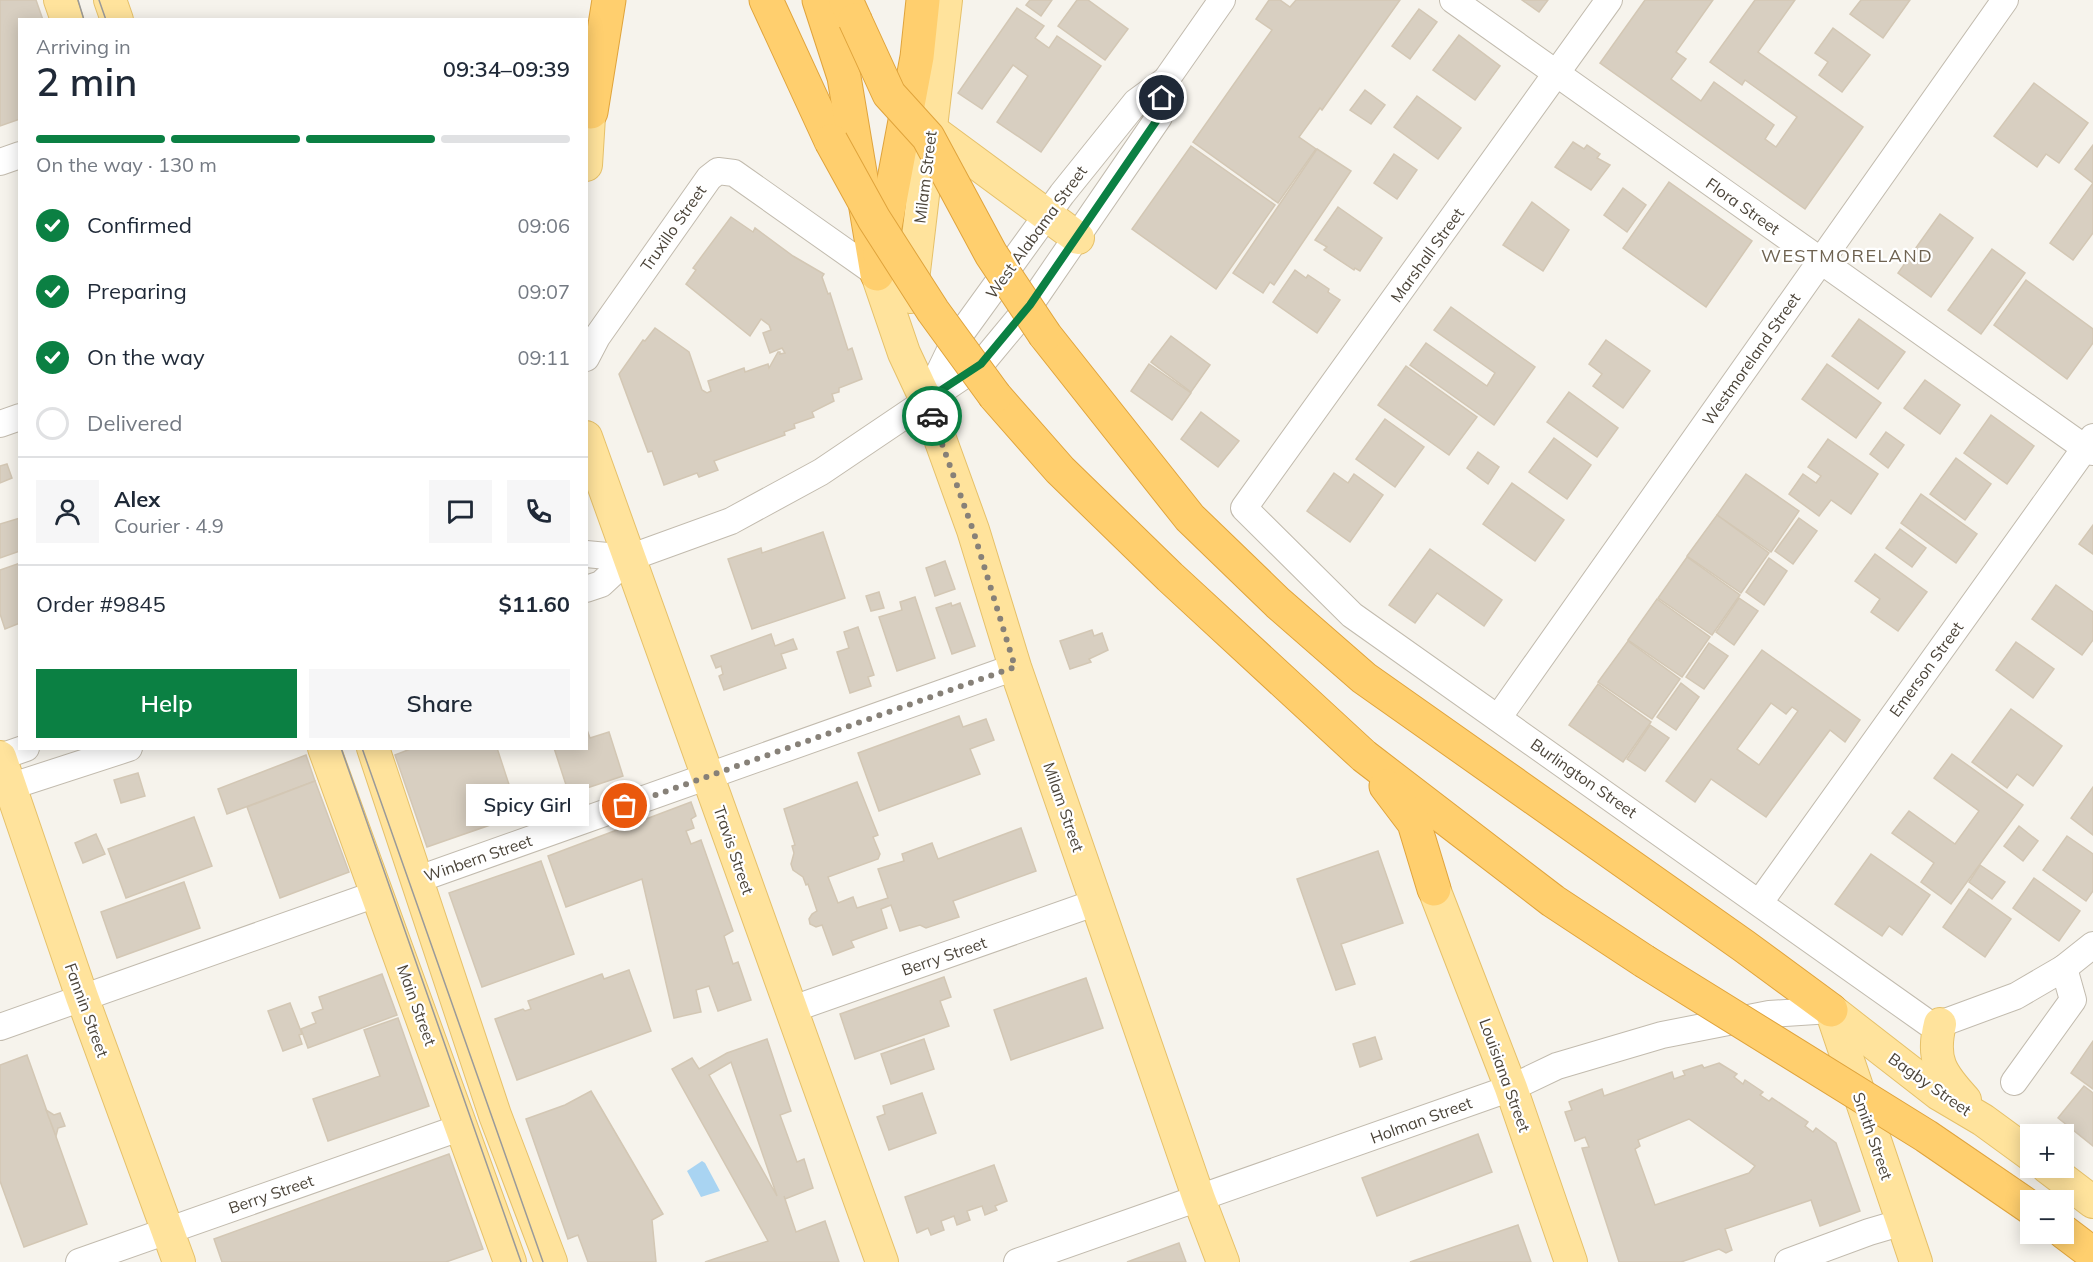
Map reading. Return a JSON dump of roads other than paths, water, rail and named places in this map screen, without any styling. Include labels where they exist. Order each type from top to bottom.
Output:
[{"type":"highway","points":[[591,112],[609,0]]},
{"type":"highway","points":[[877,274],[917,57],[923,0]]},
{"type":"highway","points":[[787,5],[844,77],[877,274]]},
{"type":"highway","points":[[787,5],[831,141],[874,219],[933,311],[995,396],[1060,470],[1170,577],[1364,756],[1553,901],[1644,961],[1926,1136],[2020,1200]]},
{"type":"highway","points":[[858,9],[889,94],[929,133],[991,254],[1045,335],[1190,518],[1278,603],[1364,678],[1743,945],[1831,1011]]},
{"type":"highway","points":[[1364,756],[1413,823],[1434,889]]},
{"type":"highway","points":[[2074,1240],[2093,1254]]},
{"type":"main road","points":[[60,0],[66,18]]},
{"type":"main road","points":[[110,0],[116,18]]},
{"type":"main road","points":[[588,144],[591,112],[592,0]]},
{"type":"main road","name":"Milam Street","points":[[904,354],[945,0]]},
{"type":"main road","points":[[929,133],[1078,238]]},
{"type":"main road","name":"Milam Street","points":[[877,274],[904,354],[926,400],[973,530],[1015,667],[1223,1262]]},
{"type":"main road","name":"Travis Street","points":[[588,443],[882,1262]]},
{"type":"main road","name":"Main Street","points":[[325,750],[510,1262]]},
{"type":"main road","points":[[374,750],[495,1115],[551,1262]]},
{"type":"main road","name":"Fannin Street","points":[[2,770],[179,1262]]},
{"type":"main road","name":"Louisiana Street","points":[[1434,889],[1511,1088],[1570,1262]]},
{"type":"main road","name":"Bagby Street","points":[[1831,1011],[1939,1094],[1983,1120],[2020,1147]]},
{"type":"main road","name":"Smith Street","points":[[1831,1011],[1916,1262]]},
{"type":"main road","points":[[1940,1024],[1936,1040],[1941,1071],[1983,1120]]},
{"type":"main road","points":[[2061,1178],[2093,1202]]},
{"type":"street","name":"West Alabama Street","points":[[926,400],[952,346],[1048,215],[1136,102],[1166,80],[1221,0]]},
{"type":"street","name":"Flora Street","points":[[1453,0],[1820,260],[2090,446]]},
{"type":"street","name":"Marshall Street","points":[[1244,508],[1609,0]]},
{"type":"street","name":"Westmoreland Street","points":[[1498,718],[2005,0]]},
{"type":"street","name":"West Alabama Street","points":[[629,558],[731,521],[821,472],[981,364],[1030,305],[1159,117],[1166,80]]},
{"type":"street","points":[[0,162],[18,156]]},
{"type":"street","name":"Truxillo Street","points":[[588,354],[597,337],[709,178],[718,171],[734,173],[877,274]]},
{"type":"street","points":[[0,424],[18,418]]},
{"type":"street","name":"Emerson Street","points":[[1760,902],[2090,446]]},
{"type":"street","name":"Burlington Street","points":[[1244,508],[1353,615],[1928,1023],[1940,1024]]},
{"type":"street","points":[[588,554],[629,558]]},
{"type":"street","points":[[588,588],[600,584],[629,558]]},
{"type":"street","name":"Winbern Street","points":[[416,880],[1015,667]]},
{"type":"street","points":[[2,770],[24,750]]},
{"type":"street","points":[[2,770],[117,750]]},
{"type":"street","points":[[0,1027],[376,894]]},
{"type":"street","name":"Berry Street","points":[[790,1010],[1097,902]]},
{"type":"street","points":[[1940,1024],[2016,996],[2064,968],[2093,945]]},
{"type":"street","points":[[2014,1082],[2073,1000],[2064,968]]},
{"type":"street","name":"Holman Street","points":[[1017,1262],[1511,1088],[1557,1066],[1628,1043],[1769,1014],[1831,1011]]},
{"type":"street","name":"Berry Street","points":[[79,1262],[462,1127]]},
{"type":"street","points":[[1788,1262],[1869,1232],[1904,1222]]},
{"type":"water","points":[[702,1161],[720,1191],[701,1197],[687,1171]]},
{"type":"tram line","points":[[78,0],[83,18]]},
{"type":"tram line","points":[[99,0],[105,18]]},
{"type":"tram line","points":[[342,750],[521,1262]]},
{"type":"tram line","points":[[363,750],[543,1262]]},
{"type":"place","name":"Spicy Girl","points":[[625,806]]},
{"type":"district","name":"WESTMORELAND","points":[[1847,255]]}]
